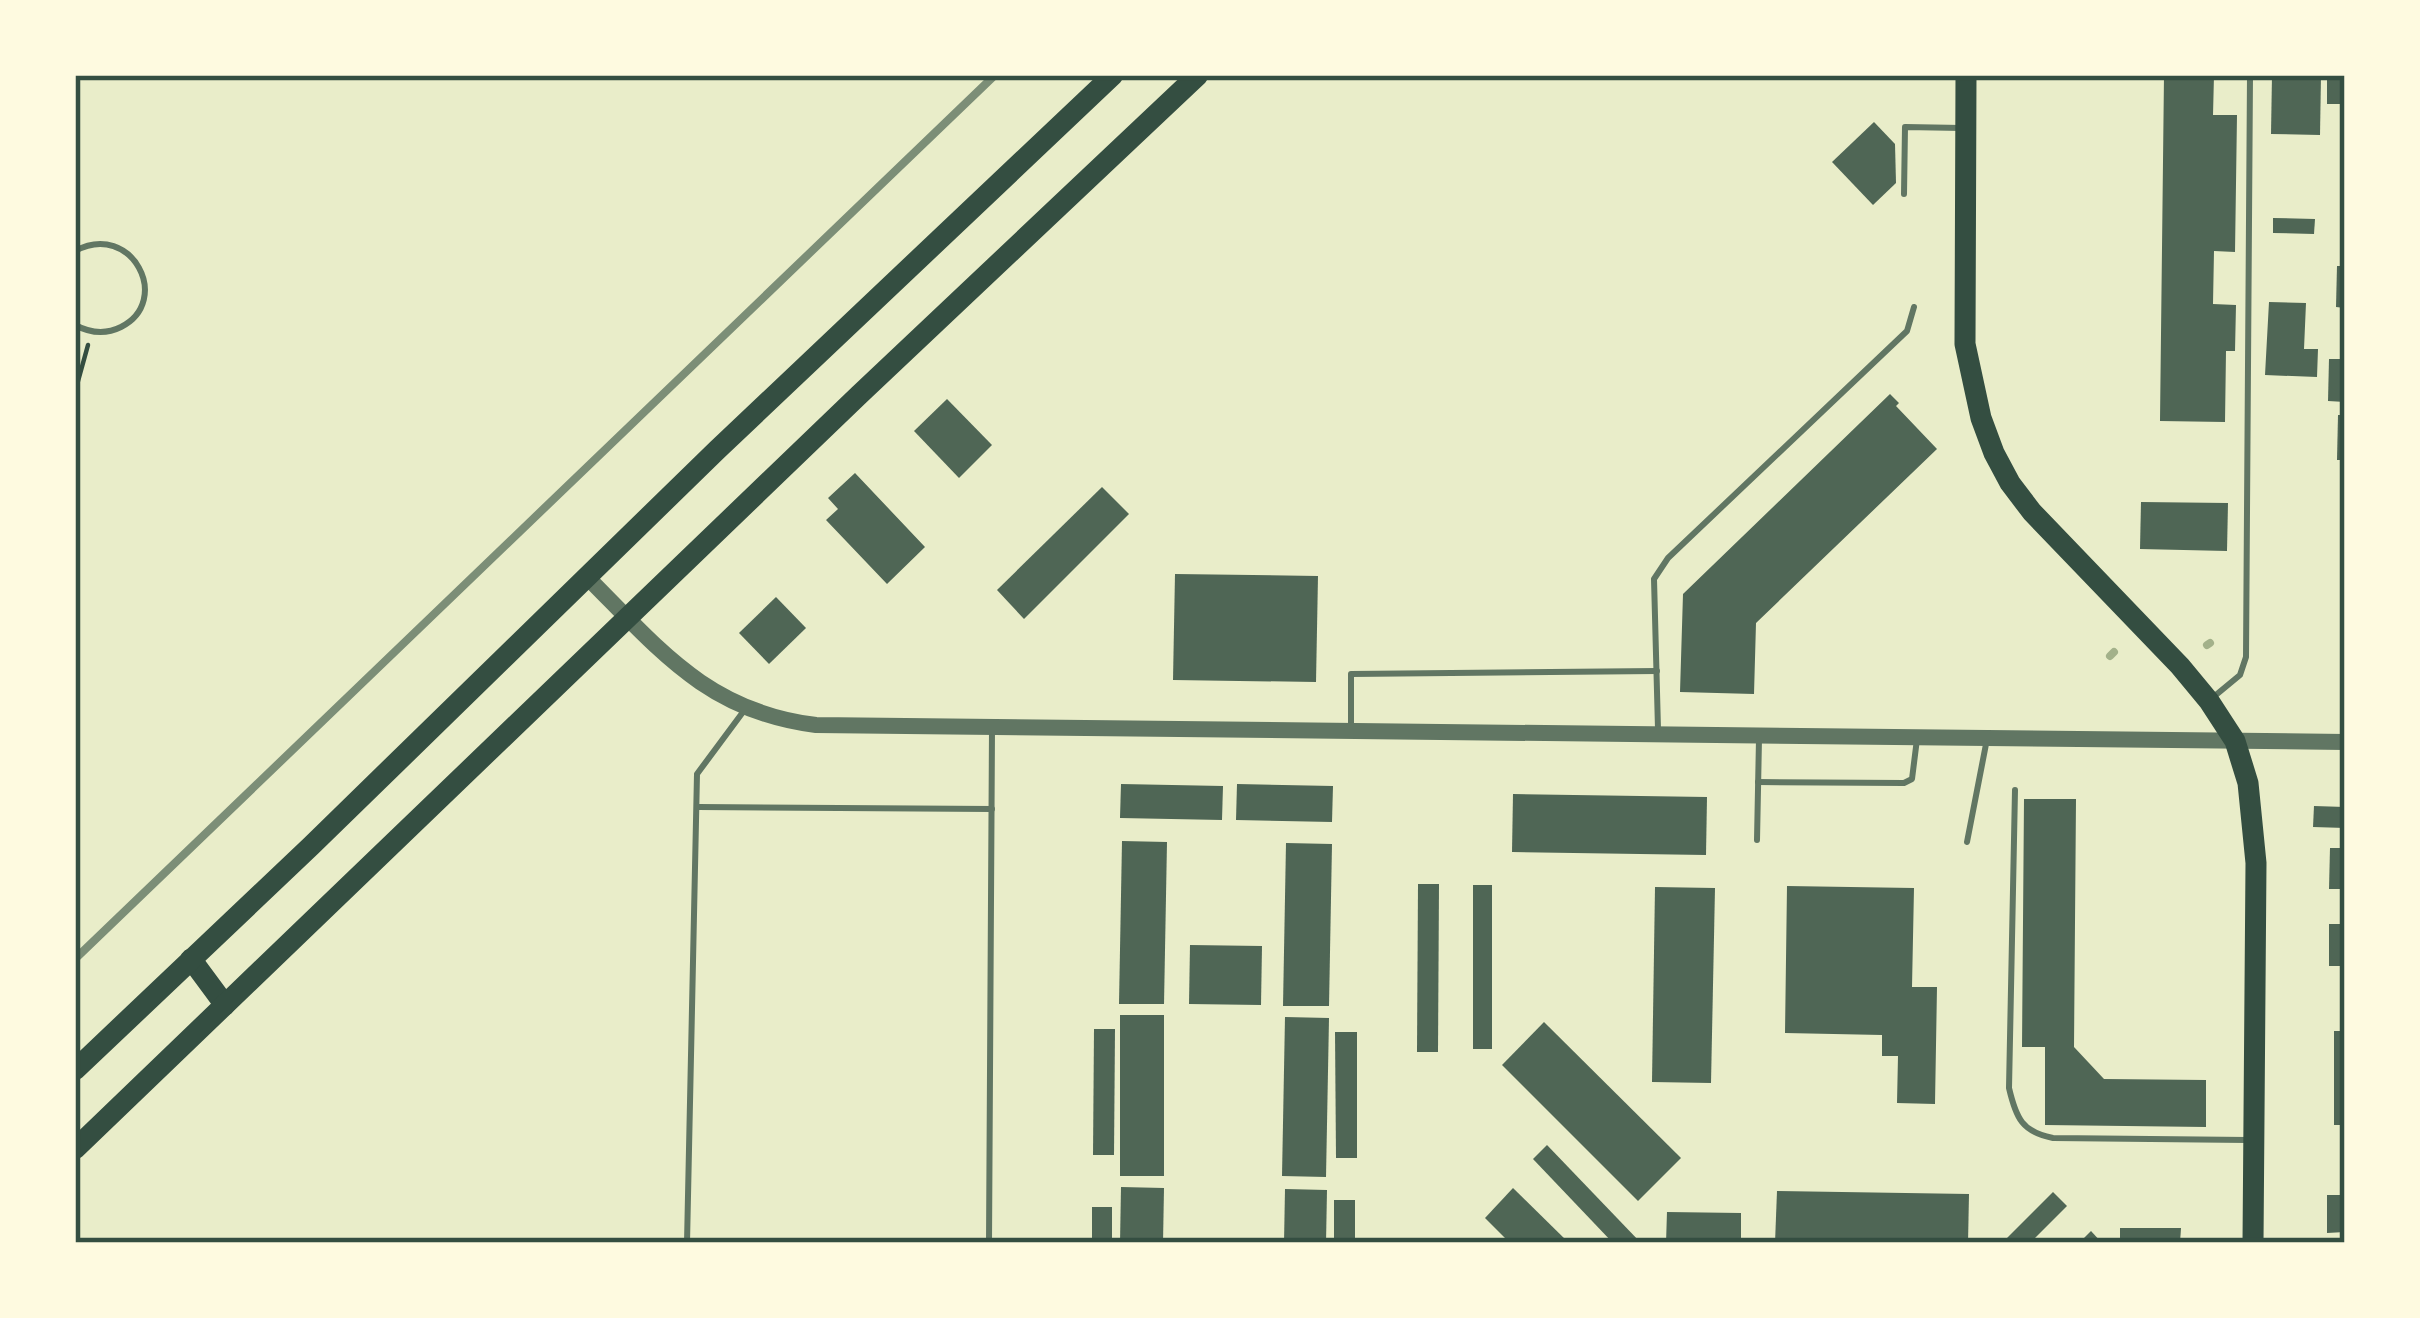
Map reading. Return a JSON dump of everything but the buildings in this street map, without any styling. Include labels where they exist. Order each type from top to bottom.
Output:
[{"type":"main road","points":[[75,1070],[1113,75]]},
{"type":"main road","points":[[75,1149],[1198,75]]},
{"type":"main road","points":[[1966,75],[1965,348],[1994,453],[2032,512],[2209,701],[2235,741],[2248,783],[2257,862],[2253,1243]]},
{"type":"main road","points":[[191,959],[225,1005]]},
{"type":"street","points":[[587,577],[657,648],[703,686],[746,709],[816,725],[2345,742]]},
{"type":"lane","points":[[2209,701],[2240,675],[2246,656],[2250,75]]},
{"type":"lane","points":[[1904,194],[1905,127],[1965,128]]},
{"type":"lane","points":[[75,251],[94,243],[122,248],[141,269],[144,283],[144,297],[130,321],[105,332],[75,325]]},
{"type":"lane","points":[[1658,734],[1654,578],[1668,558],[1907,331],[1914,307]]},
{"type":"lane","points":[[1351,730],[1351,674],[1657,671]]},
{"type":"lane","points":[[687,1243],[698,774],[746,709]]},
{"type":"lane","points":[[989,1243],[992,726]]},
{"type":"lane","points":[[1757,840],[1759,736]]},
{"type":"lane","points":[[1758,782],[1904,783],[1915,770],[1917,737]]},
{"type":"lane","points":[[1967,842],[1987,738]]},
{"type":"lane","points":[[2015,790],[2009,1088],[2020,1121],[2034,1134],[2053,1138],[2254,1140]]},
{"type":"lane","points":[[698,807],[992,808]]},
{"type":"path","points":[[75,392],[92,332]]},
{"type":"waterway","points":[[2110,656],[2114,652]]},
{"type":"railway","points":[[75,959],[995,75]]}]
